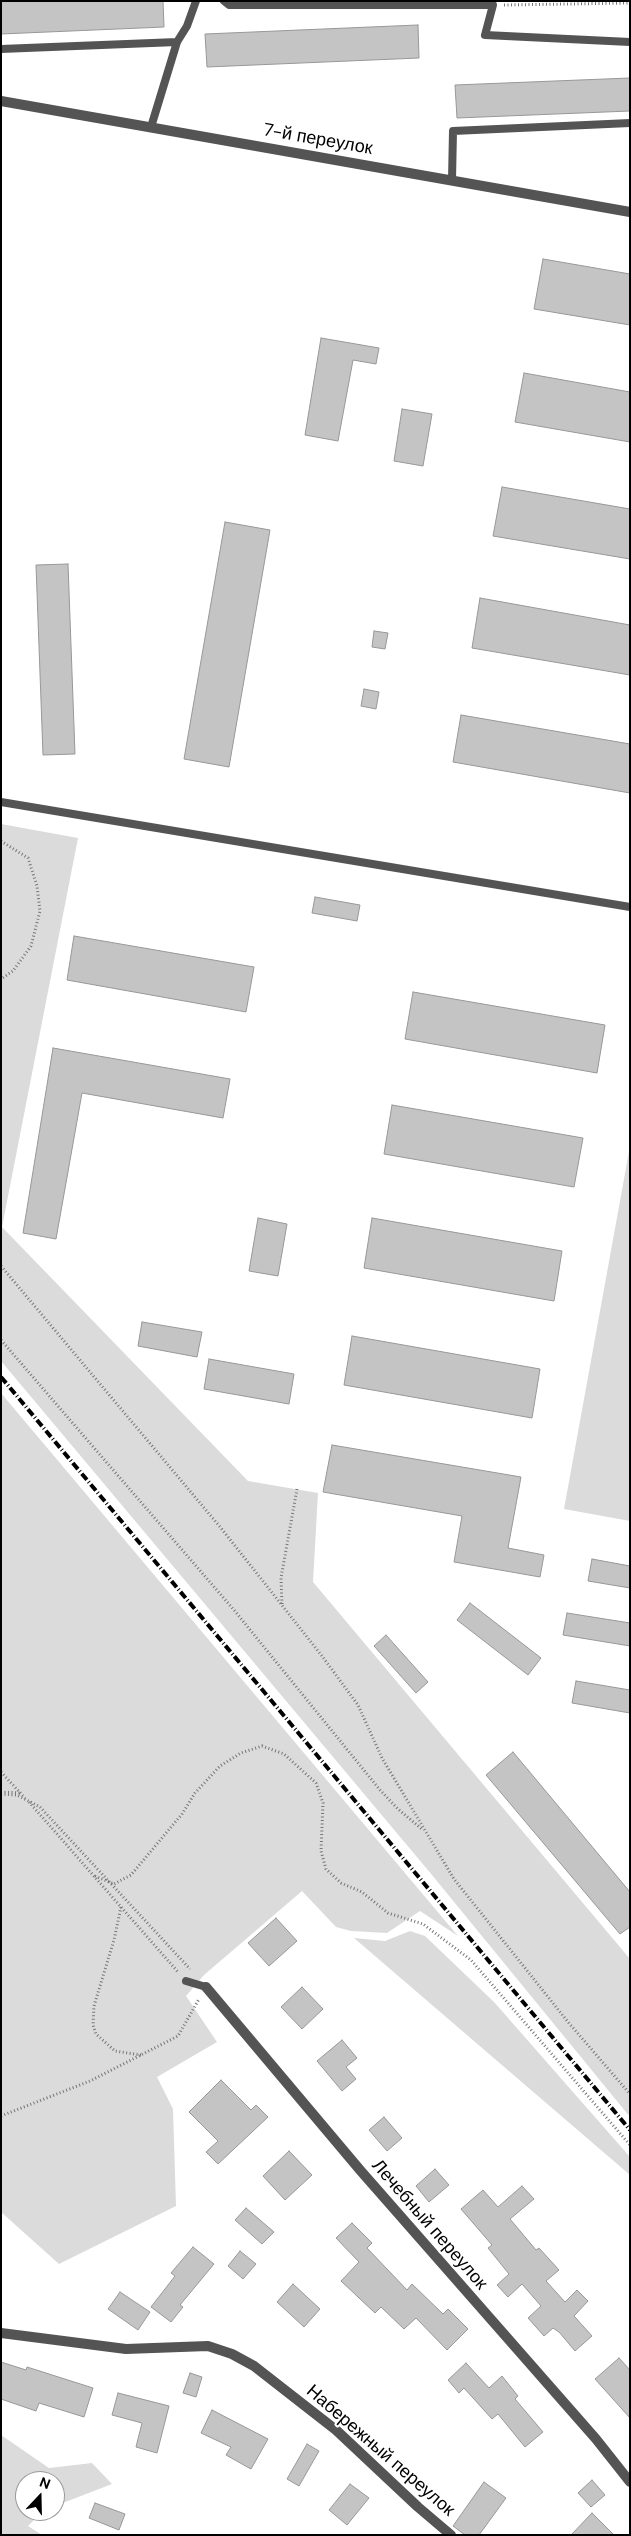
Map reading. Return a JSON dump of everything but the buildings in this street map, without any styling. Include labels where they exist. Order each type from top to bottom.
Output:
[{"type":"street","name":"7-й переулок","points":[[1,101],[630,212]]},
{"type":"street","name":"Лечебный переулок","points":[[206,1987],[360,2170],[596,2440],[630,2482]]},
{"type":"street","name":"Набережный переулок","points":[[1,2332],[126,2349],[208,2346],[232,2354],[254,2366],[336,2430],[418,2507],[451,2535]]},
{"type":"lane","points":[[152,127],[177,42],[187,26],[196,1]]},
{"type":"lane","points":[[224,1],[229,5],[494,3],[485,35],[630,42]]},
{"type":"lane","points":[[1,49],[177,42]]},
{"type":"lane","points":[[452,180],[453,131],[630,123]]},
{"type":"lane","points":[[1,802],[630,907]]},
{"type":"lane","points":[[186,1982],[206,1987]]},
{"type":"path","points":[[494,3],[630,3]]},
{"type":"path","points":[[1,841],[28,858],[37,886],[40,911],[31,946],[13,971],[1,979]]},
{"type":"path","points":[[1,1266],[221,1528],[358,1705],[382,1758],[454,1879],[568,2022],[630,2094]]},
{"type":"path","points":[[1,1340],[234,1610],[380,1790],[398,1809],[425,1832]]},
{"type":"path","points":[[282,1605],[281,1578],[297,1489]]},
{"type":"path","points":[[95,1876],[114,1884],[131,1875],[182,1814],[195,1793],[220,1766],[241,1752],[262,1746],[284,1754],[316,1783],[323,1803],[321,1851],[326,1869],[341,1883],[362,1892],[388,1913],[423,1924],[472,1960],[630,2145]]},
{"type":"path","points":[[1,1772],[95,1876],[186,1982]]},
{"type":"path","points":[[1,1793],[20,1793]]},
{"type":"path","points":[[1,1793],[17,1796],[40,1807],[206,1987],[178,2036],[90,2081],[1,2116]]},
{"type":"path","points":[[121,1906],[114,1940],[94,2006],[93,2025],[96,2034],[115,2051],[141,2055]]},
{"type":"shaded area","points":[[1,824],[78,838],[2,1227],[248,1481],[318,1493],[313,1582],[630,1959],[630,2117],[432,1875],[1,1361]]},
{"type":"shaded area","points":[[630,1146],[630,1521],[564,1509]]},
{"type":"shaded area","points":[[1,1393],[458,1936],[420,1911],[387,1933],[351,1931],[336,1927],[302,1891],[204,1975],[186,1996],[217,2042],[157,2077],[173,2109],[176,2206],[59,2264],[1,2212]]},
{"type":"shaded area","points":[[410,1931],[425,1936],[494,2002],[630,2157],[630,2175],[354,1938],[385,1941]]},
{"type":"shaded area","points":[[1,2435],[49,2468],[92,2463],[112,2484],[65,2502],[65,2471],[15,2471],[15,2521],[33,2521],[28,2526],[42,2535],[1,2535]]},
{"type":"railway","points":[[1,1377],[630,2130]]}]
